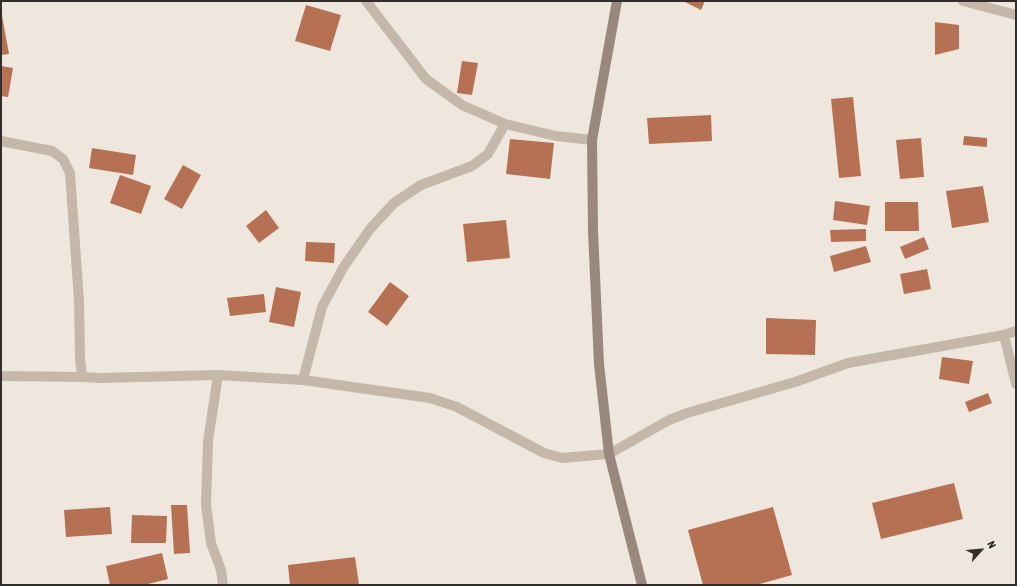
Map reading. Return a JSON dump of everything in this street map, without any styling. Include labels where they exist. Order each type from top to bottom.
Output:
[{"type":"street","points":[[366,1],[426,79],[462,105],[505,124],[556,136],[592,140]]},
{"type":"street","points":[[617,1],[592,140],[593,231],[599,364],[610,454],[642,585]]},
{"type":"street","points":[[963,1],[1016,15]]},
{"type":"street","points":[[303,380],[322,307],[343,268],[370,229],[394,203],[421,185],[472,166],[488,154],[505,124]]},
{"type":"street","points":[[1,141],[52,151],[62,158],[70,173],[79,301],[80,358],[82,377]]},
{"type":"street","points":[[1,376],[100,378],[218,375],[303,380],[430,398],[457,407],[544,453],[562,458],[610,454],[668,420],[687,413],[795,382],[848,363],[1004,335],[1016,331]]},
{"type":"street","points":[[1004,335],[1016,384]]},
{"type":"street","points":[[218,375],[208,441],[206,505],[211,543],[220,570],[223,585]]},
{"type":"building","points":[[683,1],[705,1],[701,10]]},
{"type":"building","points":[[306,5],[341,15],[330,51],[295,41]]},
{"type":"building","points":[[1,10],[9,54],[1,55]]},
{"type":"building","points":[[935,22],[959,25],[959,49],[935,55]]},
{"type":"building","points":[[462,61],[478,63],[472,95],[457,93]]},
{"type":"building","points":[[1,66],[13,68],[8,97],[1,96]]},
{"type":"building","points":[[853,97],[861,176],[839,178],[831,99]]},
{"type":"building","points":[[711,115],[712,141],[649,144],[647,118]]},
{"type":"building","points":[[964,136],[987,138],[987,147],[963,145]]},
{"type":"building","points":[[921,138],[924,177],[900,179],[896,140]]},
{"type":"building","points":[[510,139],[554,143],[550,179],[506,174]]},
{"type":"building","points":[[92,148],[136,155],[133,175],[89,168]]},
{"type":"building","points":[[183,165],[201,175],[182,209],[164,199]]},
{"type":"building","points":[[120,175],[151,186],[141,214],[110,203]]},
{"type":"building","points":[[983,186],[989,222],[952,228],[946,191]]},
{"type":"building","points":[[835,201],[870,206],[867,225],[833,220]]},
{"type":"building","points":[[885,202],[918,202],[919,231],[885,231]]},
{"type":"building","points":[[266,210],[279,228],[259,243],[246,226]]},
{"type":"building","points":[[506,220],[510,258],[467,262],[463,224]]},
{"type":"building","points":[[866,229],[866,241],[831,242],[830,230]]},
{"type":"building","points":[[924,237],[929,249],[905,259],[900,247]]},
{"type":"building","points":[[306,242],[335,243],[334,263],[305,261]]},
{"type":"building","points":[[866,246],[871,262],[834,272],[830,256]]},
{"type":"building","points":[[927,269],[931,289],[904,294],[900,274]]},
{"type":"building","points":[[390,282],[409,296],[387,326],[368,312]]},
{"type":"building","points":[[276,287],[301,292],[294,327],[269,322]]},
{"type":"building","points":[[264,294],[266,312],[230,316],[227,298]]},
{"type":"building","points":[[766,318],[816,320],[815,355],[766,354]]},
{"type":"building","points":[[942,357],[973,361],[969,384],[939,379]]},
{"type":"building","points":[[988,393],[992,403],[969,412],[965,402]]},
{"type":"building","points":[[954,483],[963,519],[881,539],[872,503]]},
{"type":"building","points":[[171,505],[187,505],[190,553],[174,554]]},
{"type":"building","points":[[110,507],[112,534],[66,537],[64,510]]},
{"type":"building","points":[[773,507],[792,575],[756,585],[703,585],[688,530]]},
{"type":"building","points":[[132,515],[167,516],[166,543],[131,543]]},
{"type":"building","points":[[162,553],[168,579],[144,585],[110,585],[106,566]]},
{"type":"building","points":[[355,557],[359,585],[290,585],[288,565]]}]
